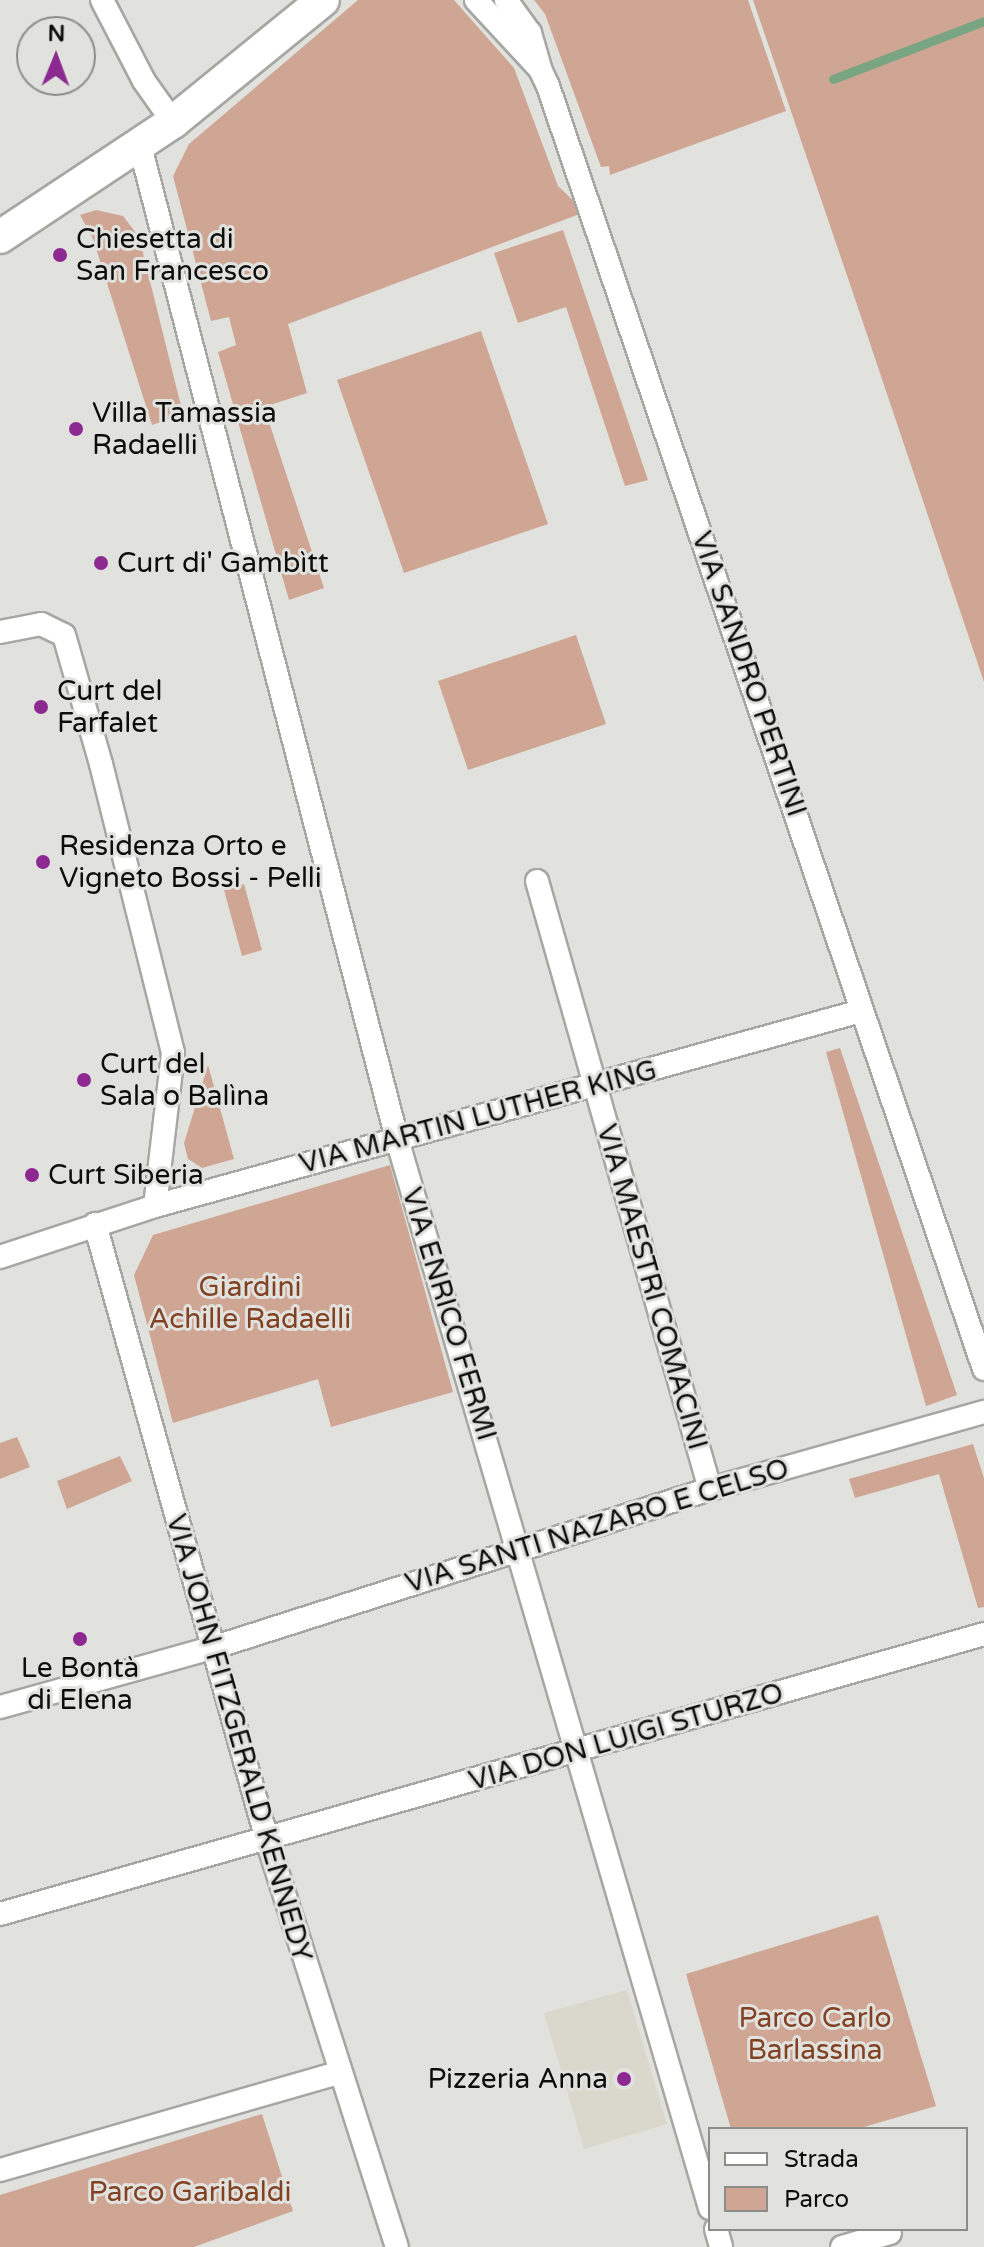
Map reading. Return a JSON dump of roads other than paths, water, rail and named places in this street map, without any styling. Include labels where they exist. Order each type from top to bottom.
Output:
[{"type":"street","points":[[102,0],[144,81],[173,122]]},
{"type":"street","points":[[0,237],[173,122],[323,0]]},
{"type":"street","name":"VIA SANDRO PERTINI","points":[[476,0],[540,69],[784,769],[861,1011],[984,1369]]},
{"type":"street","points":[[506,0],[533,38],[540,69]]},
{"type":"street","name":"VIA ENRICO FERMI","points":[[140,146],[397,1139],[708,2201]]},
{"type":"street","points":[[0,632],[41,624],[64,635],[101,764],[173,1058],[155,1206]]},
{"type":"street","name":"VIA MAESTRI COMACINI","points":[[537,881],[710,1489]]},
{"type":"street","name":"VIA MARTIN LUTHER KING","points":[[0,1257],[155,1206],[861,1011]]},
{"type":"street","name":"VIA JOHN FITZGERALD KENNEDY","points":[[95,1224],[267,1840],[338,2073],[397,2247]]},
{"type":"street","name":"VIA SANTI NAZARO E CELSO","points":[[0,1707],[212,1648],[518,1547],[710,1489],[984,1412]]},
{"type":"street","name":"VIA DON LUIGI STURZO","points":[[0,1914],[984,1634]]},
{"type":"street","points":[[0,2170],[338,2073]]},
{"type":"street","points":[[842,2247],[891,2236]]},
{"type":"waterway","points":[[833,79],[984,21]]},
{"type":"place","name":"Chiesetta di San Francesco","points":[[60,255]]},
{"type":"place","name":"Villa Tamassia Radaelli","points":[[76,429]]},
{"type":"place","name":"Curt di' Gambìtt","points":[[101,563]]},
{"type":"place","name":"Curt del Farfalet","points":[[41,707]]},
{"type":"place","name":"Residenza Orto e Vigneto Bossi - Pelli","points":[[43,862]]},
{"type":"place","name":"Curt del Sala o Balìna","points":[[84,1080]]},
{"type":"place","name":"Curt Siberia","points":[[32,1175]]},
{"type":"place","name":"Le Bontà di Elena","points":[[80,1639]]},
{"type":"place","name":"Pizzeria Anna","points":[[624,2079]]},
{"type":"park label","name":"Giardini Achille Radaelli","points":[[250,1303]]},
{"type":"park label","name":"Parco Carlo Barlassina","points":[[815,2034]]},
{"type":"park label","name":"Parco Garibaldi","points":[[190,2192]]}]
